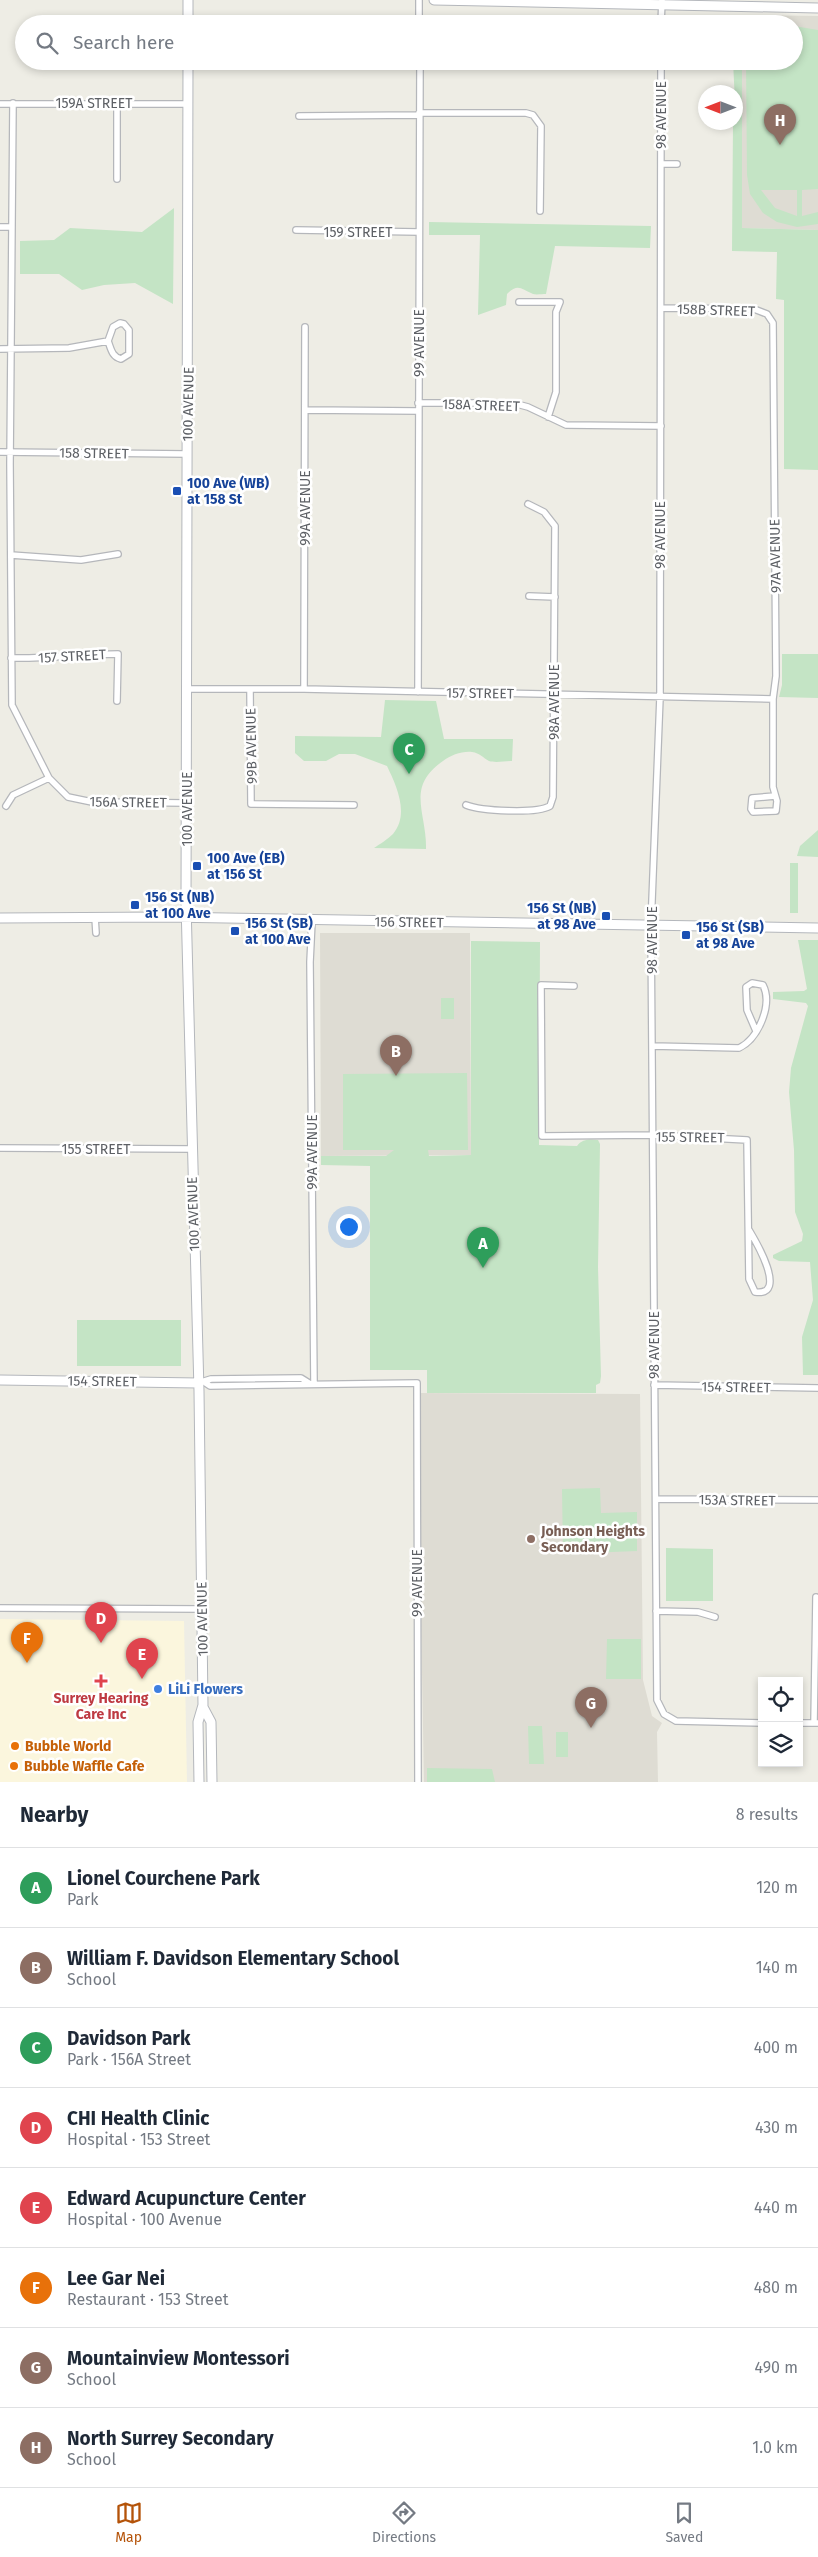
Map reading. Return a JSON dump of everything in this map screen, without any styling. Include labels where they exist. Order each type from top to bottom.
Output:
[{"type":"main road","points":[[188,0],[188,15]]},
{"type":"main road","points":[[434,0],[662,3],[818,8]]},
{"type":"main road","name":"100 AVENUE","points":[[188,70],[187,918],[191,1149],[201,1382],[203,1707],[198,1722],[199,1782]]},
{"type":"main road","name":"156 STREET","points":[[0,918],[187,918],[818,928]]},
{"type":"main road","name":"154 STREET","points":[[0,1380],[201,1382]]},
{"type":"main road","name":"100 AVENUE","points":[[203,1707],[211,1722],[212,1782]]},
{"type":"street","points":[[419,0],[419,15]]},
{"type":"street","name":"99 AVENUE","points":[[418,692],[421,624],[418,411],[420,70]]},
{"type":"street","name":"98 AVENUE","points":[[661,70],[660,697],[651,926],[657,1700],[664,1714],[672,1720],[683,1722],[758,1723]]},
{"type":"street","name":"156A STREET","points":[[13,103],[11,227],[12,705],[49,778],[64,794],[85,802],[187,803]]},
{"type":"street","points":[[117,103],[117,179]]},
{"type":"street","name":"159A STREET","points":[[0,104],[188,104]]},
{"type":"street","points":[[299,116],[526,113],[533,115],[541,126],[540,211]]},
{"type":"street","name":"98 AVENUE","points":[[661,164],[678,164]]},
{"type":"street","points":[[0,227],[11,227]]},
{"type":"street","name":"159 STREET","points":[[296,230],[419,232]]},
{"type":"street","points":[[518,302],[560,302],[556,312],[555,398],[548,417]]},
{"type":"street","name":"158B STREET","points":[[661,308],[754,309],[770,317]]},
{"type":"street","name":"97A AVENUE","points":[[770,317],[775,337],[776,676],[773,699],[773,787],[775,796]]},
{"type":"street","points":[[120,323],[124,324],[129,330],[129,354],[121,359],[117,358],[113,354],[108,341],[113,327],[120,323]]},
{"type":"street","name":"99A AVENUE","points":[[304,689],[305,327]]},
{"type":"street","points":[[0,349],[69,348],[108,341]]},
{"type":"street","name":"158A STREET","points":[[418,404],[513,403],[528,406],[561,423],[575,426],[660,426]]},
{"type":"street","points":[[305,410],[418,411]]},
{"type":"street","name":"158 STREET","points":[[0,452],[187,454]]},
{"type":"street","name":"98A AVENUE","points":[[466,805],[475,808],[534,810],[550,806],[554,794],[555,526],[544,512],[528,504]]},
{"type":"street","points":[[11,555],[51,556],[81,560],[118,554]]},
{"type":"street","points":[[529,596],[555,596]]},
{"type":"street","name":"157 STREET","points":[[11,658],[118,654],[117,701]]},
{"type":"street","name":"157 STREET","points":[[188,689],[304,689],[773,699]]},
{"type":"street","name":"99B AVENUE","points":[[250,689],[251,804],[354,805]]},
{"type":"street","points":[[6,806],[13,796],[49,778]]},
{"type":"street","points":[[775,796],[777,801],[776,811],[752,810],[752,798],[775,796]]},
{"type":"street","points":[[95,917],[96,933]]},
{"type":"street","name":"99A AVENUE","points":[[312,921],[310,962],[312,1383]]},
{"type":"street","points":[[652,1046],[740,1048],[749,1043],[756,1031],[761,1022],[766,996],[763,985],[752,983],[745,989],[745,999],[756,1031]]},
{"type":"street","name":"155 STREET","points":[[574,986],[541,985],[542,1136],[653,1136],[747,1140],[749,1279],[755,1292],[760,1293],[767,1289],[770,1282],[761,1249],[749,1230]]},
{"type":"street","name":"155 STREET","points":[[0,1148],[191,1149]]},
{"type":"street","name":"154 STREET","points":[[201,1382],[210,1386],[302,1386],[312,1383],[417,1383]]},
{"type":"street","name":"99 AVENUE","points":[[417,1383],[418,1782]]},
{"type":"street","name":"154 STREET","points":[[654,1386],[818,1388]]},
{"type":"street","name":"153A STREET","points":[[656,1499],[818,1500]]},
{"type":"street","points":[[803,1723],[816,1724],[816,1597]]},
{"type":"street","points":[[0,1608],[202,1609]]},
{"type":"street","points":[[656,1612],[698,1612],[715,1617]]},
{"type":"shaded area","points":[[803,16],[818,16],[818,230],[742,228],[742,70],[803,70]]},
{"type":"shaded area","points":[[320,933],[470,933],[471,1155],[321,1156]]},
{"type":"shaded area","name":"Johnson Heights Secondary","points":[[417,1393],[640,1394],[643,1680],[652,1716],[662,1723],[657,1732],[658,1782],[424,1782]]},
{"type":"shaded area","points":[[0,1619],[184,1621],[187,1782],[0,1782]]},
{"type":"green space","points":[[803,28],[818,30],[818,189],[802,190],[802,216],[818,212],[818,224],[797,227],[777,222],[763,213],[750,194],[747,175],[746,70],[803,70]],"holes":[[[761,190],[797,190],[797,216],[775,208]]]},
{"type":"green space","points":[[733,70],[742,70],[742,85],[734,85]]},
{"type":"green space","points":[[733,130],[742,130],[742,228],[818,230],[818,470],[784,469],[784,300],[776,299],[777,252],[732,251]]},
{"type":"green space","points":[[174,208],[173,304],[135,283],[104,285],[82,290],[59,274],[20,274],[20,241],[54,240],[70,228],[142,232]]},
{"type":"green space","points":[[429,222],[651,226],[650,248],[555,246],[546,294],[534,294],[517,288],[507,294],[506,305],[478,315],[480,235],[429,235]]},
{"type":"green space","points":[[782,654],[818,654],[818,698],[779,697],[782,685]]},
{"type":"green space","points":[[385,700],[436,701],[444,739],[513,739],[512,761],[491,762],[479,754],[464,752],[443,761],[431,771],[424,781],[421,791],[426,849],[374,848],[393,834],[400,818],[400,800],[387,766],[355,754],[339,754],[326,761],[304,761],[295,753],[295,736],[381,737]]},
{"type":"green space","points":[[818,830],[818,857],[797,856],[800,846]]},
{"type":"green space","points":[[790,863],[798,863],[798,913],[790,913]]},
{"type":"green space","points":[[798,940],[818,940],[818,1375],[803,1375],[802,1337],[813,1300],[810,1262],[779,1261],[773,1258],[773,1255],[802,1241],[803,1234],[795,1212],[794,1150],[789,1092],[791,1068],[808,1006],[806,1003],[773,999],[773,992],[804,991],[807,989]]},
{"type":"green space","points":[[471,941],[540,942],[539,1145],[577,1146],[584,1141],[592,1140],[598,1140],[600,1144],[598,1267],[601,1376],[600,1383],[596,1385],[596,1393],[427,1393],[427,1370],[370,1370],[370,1166],[321,1165],[321,1156],[386,1156],[394,1150],[343,1150],[343,1074],[467,1073],[468,1150],[428,1150],[429,1156],[471,1155]]},
{"type":"green space","points":[[441,998],[454,998],[454,1019],[441,1019]]},
{"type":"green space","points":[[77,1320],[181,1320],[181,1366],[77,1366]]},
{"type":"green space","points":[[600,1488],[601,1513],[637,1512],[637,1551],[563,1554],[562,1489]]},
{"type":"green space","points":[[666,1548],[713,1549],[713,1601],[666,1601]]},
{"type":"green space","points":[[607,1639],[641,1639],[641,1679],[606,1679]]},
{"type":"green space","points":[[528,1726],[542,1726],[544,1764],[529,1764]]},
{"type":"green space","points":[[556,1732],[568,1732],[568,1757],[556,1757]]},
{"type":"green space","points":[[427,1768],[492,1769],[495,1782],[427,1782]]},
{"type":"place","name":"North Surrey Secondary","points":[[780,145]]},
{"type":"place","name":"100 Ave (WB) at 158 St","points":[[177,491]]},
{"type":"place","name":"Davidson Park","points":[[409,774]]},
{"type":"place","name":"100 Ave (EB) at 156 St","points":[[197,866]]},
{"type":"place","name":"156 St (NB) at 100 Ave","points":[[135,905]]},
{"type":"place","name":"156 St (NB) at 98 Ave","points":[[606,916]]},
{"type":"place","name":"156 St (SB) at 100 Ave","points":[[235,931]]},
{"type":"place","name":"156 St (SB) at 98 Ave","points":[[686,935]]},
{"type":"place","name":"William F. Davidson Elementary School","points":[[396,1076]]},
{"type":"place","name":"Lionel Courchene Park","points":[[483,1268]]},
{"type":"place","name":"Johnson Heights Secondary","points":[[531,1539]]},
{"type":"place","name":"CHI Health Clinic","points":[[101,1643]]},
{"type":"place","name":"Lee Gar Nei","points":[[27,1663]]},
{"type":"place","name":"Edward Acupuncture Center","points":[[142,1679]]},
{"type":"place","name":"Surrey Hearing Care Inc","points":[[101,1681]]},
{"type":"place","name":"LiLi Flowers","points":[[158,1689]]},
{"type":"place","name":"Mountainview Montessori","points":[[591,1728]]},
{"type":"place","name":"Bubble World","points":[[15,1746]]},
{"type":"place","name":"Bubble Waffle Cafe","points":[[14,1766]]}]
